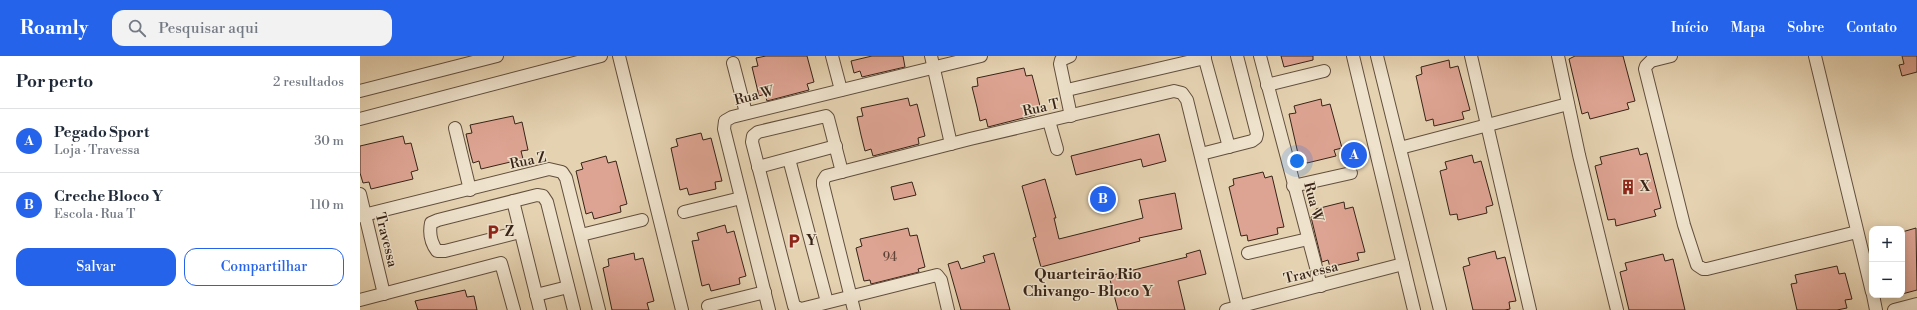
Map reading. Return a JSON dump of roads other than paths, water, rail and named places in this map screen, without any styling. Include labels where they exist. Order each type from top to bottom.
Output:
[{"type":"street","points":[[360,91],[497,56]]},
{"type":"street","points":[[360,119],[601,56]]},
{"type":"street","points":[[619,56],[682,310]]},
{"type":"street","points":[[832,56],[841,90]]},
{"type":"street","name":"Rua W","points":[[769,310],[724,124],[728,119],[746,113],[841,90],[932,62],[981,56]]},
{"type":"street","points":[[1070,56],[1061,60],[1060,64],[1067,90],[1071,116]]},
{"type":"street","points":[[1201,154],[1252,141],[1256,138],[1257,134],[1237,56]]},
{"type":"street","name":"Rua W","points":[[1260,56],[1321,286]]},
{"type":"street","points":[[1352,56],[1414,310]]},
{"type":"street","points":[[1377,56],[1440,310]]},
{"type":"street","points":[[1471,56],[1530,310]]},
{"type":"street","points":[[1558,56],[1579,155],[1617,310]]},
{"type":"street","points":[[1671,56],[1651,61],[1645,69],[1676,194],[1697,265],[1703,269],[1707,269],[1857,232]]},
{"type":"street","points":[[1815,56],[1869,282]]},
{"type":"street","points":[[1067,90],[1205,57],[1229,147]]},
{"type":"street","points":[[932,62],[951,144]]},
{"type":"street","points":[[733,63],[746,113]]},
{"type":"street","points":[[1267,85],[1324,71]]},
{"type":"street","name":"Rua T","points":[[854,310],[822,181],[826,176],[951,144],[1178,91],[1182,93],[1187,100],[1238,307]]},
{"type":"street","points":[[1400,148],[1568,104]]},
{"type":"street","points":[[842,172],[836,146],[828,118],[826,116],[758,132],[753,136],[752,142],[758,167],[794,306],[801,309],[937,275],[941,280],[948,310]]},
{"type":"street","points":[[1049,121],[1057,149]]},
{"type":"street","points":[[455,128],[470,190]]},
{"type":"street","points":[[758,167],[836,146]]},
{"type":"street","points":[[789,159],[827,302]]},
{"type":"street","name":"Rua Z","points":[[362,215],[470,190],[549,169],[562,172],[566,178],[600,310]]},
{"type":"street","points":[[1294,186],[1351,172]]},
{"type":"street","name":"Travessa","points":[[360,194],[362,215],[384,294]]},
{"type":"street","points":[[520,232],[445,251],[437,251],[434,246],[430,230],[431,223],[438,220],[537,196],[543,196],[547,202],[574,310]]},
{"type":"street","points":[[684,212],[741,198]]},
{"type":"street","points":[[513,202],[540,310]]},
{"type":"street","points":[[581,235],[642,220]]},
{"type":"street","points":[[1248,253],[1308,239]]},
{"type":"street","points":[[360,300],[501,263],[514,310]]},
{"type":"street","name":"Travessa","points":[[1226,310],[1403,264]]},
{"type":"street","points":[[536,295],[568,287]]},
{"type":"street","points":[[708,306],[765,292]]},
{"type":"street","points":[[1873,298],[1876,310]]},
{"type":"street","points":[[1894,310],[1917,304]]},
{"type":"place","name":"Pegado Sport","points":[[1354,155]]},
{"type":"place","name":"X","points":[[1628,187]]},
{"type":"place","name":"Creche Bloco Y","points":[[1103,199]]},
{"type":"place","name":"Z","points":[[493,232]]},
{"type":"place","name":"Y","points":[[794,241]]},
{"type":"district","name":"Quarteirão Rio Chivango- Bloco Y","points":[[1088,282]]}]
